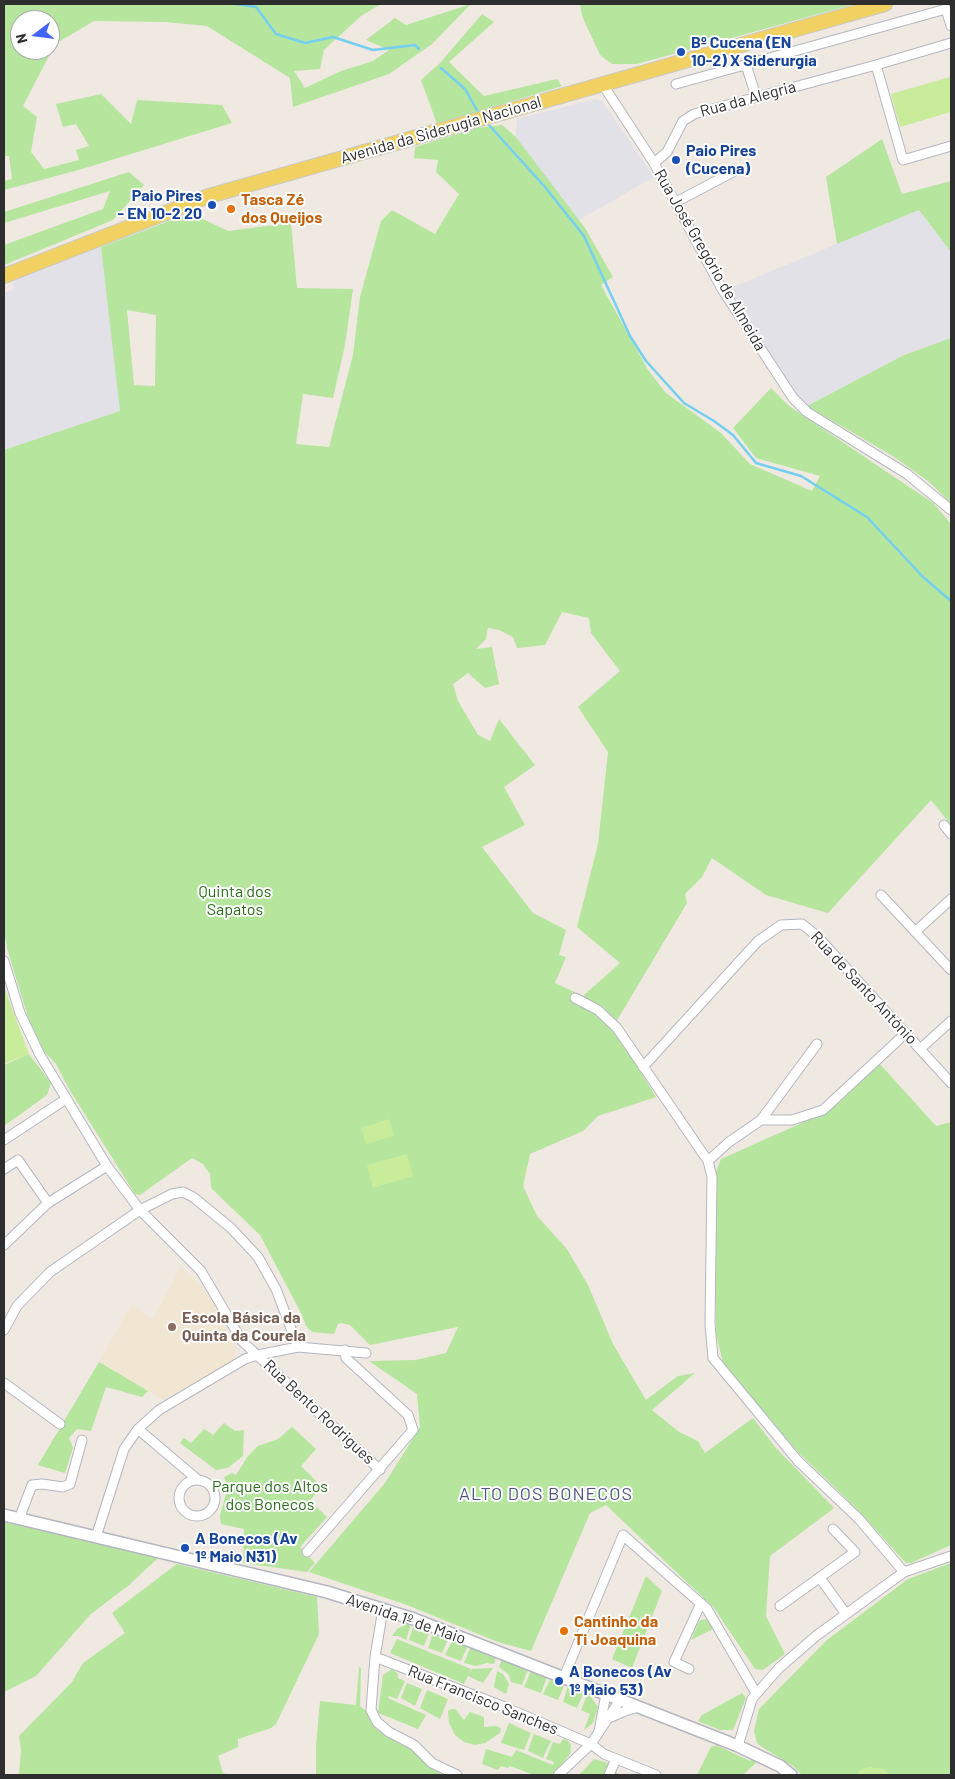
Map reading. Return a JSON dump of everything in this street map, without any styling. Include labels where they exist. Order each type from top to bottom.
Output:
[{"type":"main road","name":"Avenida da Siderugia Nacional","points":[[4,276],[209,196],[885,4]]},
{"type":"street","points":[[676,84],[946,9],[951,26]]},
{"type":"street","name":"Rua da Alegria","points":[[654,163],[667,152],[688,117],[756,96],[876,65],[951,43]]},
{"type":"street","points":[[746,65],[756,96]]},
{"type":"street","points":[[876,65],[903,160],[951,146]]},
{"type":"street","name":"Rua José Gregório de Almeida","points":[[602,85],[654,163],[722,289],[793,398],[807,412],[907,474],[951,510]]},
{"type":"street","points":[[676,202],[733,172]]},
{"type":"street","points":[[944,826],[951,834]]},
{"type":"street","points":[[881,895],[951,970]]},
{"type":"street","points":[[915,932],[951,899]]},
{"type":"street","name":"Rua de Santo António","points":[[643,1067],[758,941],[781,925],[802,924],[817,936],[951,1083]]},
{"type":"street","name":"Rua Bento Rodrigues","points":[[4,961],[20,1013],[66,1099],[107,1166],[140,1210],[201,1271],[242,1341],[380,1470]]},
{"type":"street","points":[[575,998],[598,1010],[617,1028],[708,1161],[712,1177],[710,1324],[713,1358],[798,1461],[859,1519],[904,1572]]},
{"type":"street","points":[[920,1049],[951,1021]]},
{"type":"street","points":[[761,1120],[792,1120],[823,1110],[906,1033]]},
{"type":"street","points":[[708,1161],[729,1142],[761,1120],[818,1044]]},
{"type":"street","points":[[4,1140],[66,1099]]},
{"type":"street","points":[[4,1169],[18,1160],[48,1204]]},
{"type":"street","points":[[4,1245],[48,1204],[107,1166]]},
{"type":"street","points":[[4,1330],[17,1306],[50,1272],[140,1210],[172,1194],[183,1192],[193,1197],[231,1228],[251,1248],[269,1275],[298,1347]]},
{"type":"street","points":[[96,1537],[124,1449],[138,1430],[170,1404],[245,1359],[258,1355],[298,1347],[366,1353]]},
{"type":"street","points":[[307,1552],[413,1430],[411,1419],[346,1358],[345,1350]]},
{"type":"street","points":[[4,1383],[60,1424]]},
{"type":"street","points":[[138,1430],[198,1480],[211,1486],[215,1501],[207,1514],[194,1516],[183,1510],[179,1496],[184,1484],[198,1480]]},
{"type":"street","points":[[19,1519],[32,1485],[42,1484],[63,1487],[70,1484],[82,1440]]},
{"type":"street","name":"Avenida 1º de Maio","points":[[4,1515],[327,1592],[414,1619],[738,1746],[780,1766],[791,1775]]},
{"type":"street","points":[[780,1606],[855,1552],[833,1528]]},
{"type":"street","points":[[564,1677],[623,1535],[707,1609],[756,1692]]},
{"type":"street","points":[[738,1746],[752,1699],[756,1692],[786,1662],[846,1614],[904,1572],[951,1556]]},
{"type":"street","points":[[820,1578],[846,1614]]},
{"type":"street","points":[[689,1669],[674,1662],[701,1603]]},
{"type":"street","points":[[382,1609],[375,1657],[371,1710],[377,1722],[389,1732],[414,1746],[432,1764],[457,1775]]},
{"type":"street","name":"Rua Francisco Sanches","points":[[375,1657],[431,1677],[591,1744],[604,1754],[656,1775]]},
{"type":"street","points":[[598,1735],[606,1694]]},
{"type":"street","points":[[558,1775],[591,1744],[620,1700]]},
{"type":"street","points":[[609,1718],[625,1710],[639,1707]]},
{"type":"street","points":[[609,1775],[616,1759]]},
{"type":"shaded area","points":[[595,99],[602,101],[654,177],[579,220],[516,137],[517,119]]},
{"type":"shaded area","points":[[919,210],[951,252],[951,338],[904,355],[807,406],[783,376],[728,289]]},
{"type":"shaded area","points":[[101,247],[121,411],[4,450],[4,293],[12,290],[15,280]]},
{"type":"shaded area","name":"Escola Básica da Quinta da Courela","points":[[180,1268],[198,1282],[211,1300],[236,1348],[232,1361],[164,1400],[99,1362],[132,1304],[153,1319]]},
{"type":"green space","points":[[4,4],[381,4],[361,16],[324,50],[320,69],[294,71],[305,88],[341,71],[373,61],[389,50],[366,40],[395,18],[406,25],[471,4],[432,44],[389,74],[293,107],[290,78],[207,26],[166,22],[94,21],[60,41],[60,10],[10,10],[10,60],[47,60],[23,106],[37,117],[31,152],[44,169],[79,160],[76,150],[89,146],[76,124],[63,127],[56,104],[101,94],[131,124],[137,100],[222,105],[232,123],[82,169],[4,190],[4,181],[12,179],[9,156],[4,156]]},
{"type":"green space","points":[[580,4],[855,4],[637,64],[612,64],[600,55],[582,16]]},
{"type":"green space","points":[[482,14],[494,22],[449,62],[484,96],[557,79],[562,86],[437,124],[421,80],[440,63]]},
{"type":"green space","points":[[950,77],[951,112],[900,127],[891,94]]},
{"type":"green space","name":"Quinta dos Sapatos","points":[[502,125],[516,137],[585,228],[613,277],[601,285],[648,370],[666,393],[721,433],[750,464],[812,491],[820,476],[756,458],[733,428],[771,388],[789,406],[933,503],[951,524],[951,825],[931,800],[828,913],[766,895],[712,858],[702,877],[685,894],[687,903],[613,1027],[656,1097],[598,1116],[583,1131],[530,1154],[523,1186],[537,1216],[567,1249],[588,1285],[613,1344],[646,1400],[678,1376],[695,1373],[652,1410],[679,1432],[698,1441],[705,1453],[753,1418],[776,1448],[834,1508],[770,1556],[766,1616],[785,1654],[763,1670],[755,1669],[714,1608],[606,1505],[590,1513],[531,1651],[498,1642],[407,1605],[309,1572],[385,1483],[420,1427],[417,1394],[369,1361],[416,1360],[446,1353],[458,1327],[370,1345],[350,1325],[338,1324],[334,1334],[312,1332],[306,1326],[260,1235],[211,1188],[210,1174],[203,1164],[192,1158],[140,1195],[135,1194],[69,1089],[56,1064],[41,1048],[30,1024],[7,948],[4,930],[4,450],[120,411],[101,247],[190,213],[228,231],[291,223],[297,288],[353,289],[345,345],[333,398],[303,394],[296,444],[329,447],[353,355],[360,297],[381,221],[392,210],[435,234],[459,194],[436,172],[438,160],[414,158],[415,147],[477,128]],"holes":[[[127,310],[156,315],[155,386],[134,385]],[[562,612],[589,618],[591,633],[620,671],[578,707],[608,752],[598,844],[577,927],[620,963],[583,996],[555,983],[566,957],[559,955],[566,930],[533,913],[482,847],[525,825],[504,787],[535,765],[499,719],[490,741],[478,735],[458,701],[453,684],[468,673],[485,688],[499,684],[492,647],[476,649],[486,639],[488,628],[499,630],[513,637],[517,648],[545,645]]]},
{"type":"green space","points":[[882,139],[902,194],[951,181],[951,252],[919,210],[837,244],[826,177]]},
{"type":"green space","points":[[129,172],[144,185],[113,220],[4,265],[4,245],[103,209],[110,191],[4,223],[4,212]]},
{"type":"green space","points":[[951,338],[951,503],[928,481],[891,455],[807,406],[904,355]]},
{"type":"green space","points":[[4,987],[29,1054],[4,1064]]},
{"type":"green space","points":[[29,1054],[51,1083],[47,1095],[4,1126],[4,1065]]},
{"type":"green space","points":[[879,1063],[936,1126],[951,1122],[951,1545],[911,1563],[906,1563],[856,1508],[799,1453],[724,1367],[716,1334],[715,1174],[721,1159],[822,1114]]},
{"type":"green space","points":[[389,1119],[394,1136],[366,1144],[361,1128]]},
{"type":"green space","points":[[407,1154],[413,1176],[373,1188],[367,1165]]},
{"type":"green space","points":[[99,1362],[148,1391],[142,1397],[106,1387],[91,1431],[77,1429],[69,1438],[73,1448],[65,1473],[38,1465]]},
{"type":"green space","points":[[224,1423],[235,1431],[244,1430],[243,1456],[228,1468],[216,1470],[180,1443],[184,1438],[191,1443],[204,1429],[213,1435]]},
{"type":"green space","name":"Parque dos Altos dos Bonecos","points":[[292,1427],[316,1449],[301,1466],[321,1486],[310,1501],[327,1517],[300,1547],[315,1563],[307,1572],[243,1563],[244,1529],[221,1524],[220,1516],[229,1490],[224,1477],[232,1473],[236,1475],[248,1456],[258,1446],[278,1439]]},
{"type":"green space","points":[[4,1522],[158,1558],[129,1585],[91,1614],[36,1676],[4,1692]]},
{"type":"green space","points":[[951,1563],[951,1775],[802,1775],[793,1766],[757,1743],[754,1731],[759,1709],[827,1640],[908,1579]]},
{"type":"green space","points":[[177,1564],[317,1597],[319,1634],[276,1724],[271,1728],[238,1739],[238,1747],[218,1756],[223,1773],[230,1775],[19,1775],[21,1750],[19,1736],[72,1682],[83,1663],[125,1633],[112,1613]]},
{"type":"green space","points":[[646,1576],[662,1591],[632,1668],[612,1659]]},
{"type":"green space","points":[[708,1620],[715,1628],[691,1640],[699,1621]]},
{"type":"green space","points":[[411,1624],[406,1640],[398,1636],[392,1636],[397,1629]]},
{"type":"green space","points":[[414,1624],[430,1630],[424,1646],[409,1640]]},
{"type":"green space","points":[[433,1633],[448,1639],[442,1653],[428,1648]]},
{"type":"green space","points":[[397,1639],[471,1669],[469,1674],[472,1669],[493,1668],[483,1683],[468,1676],[464,1684],[390,1653]]},
{"type":"green space","points":[[453,1639],[468,1645],[461,1661],[445,1655]]},
{"type":"green space","points":[[471,1646],[496,1657],[494,1664],[487,1663],[476,1666],[464,1663]]},
{"type":"green space","points":[[502,1659],[528,1669],[522,1685],[511,1682],[509,1675],[499,1667]]},
{"type":"green space","points":[[359,1667],[361,1668],[360,1706],[442,1775],[316,1775],[316,1746],[320,1701],[356,1705]]},
{"type":"green space","points":[[392,1669],[398,1674],[398,1678],[405,1681],[397,1699],[389,1696],[388,1698],[426,1715],[418,1729],[378,1713],[383,1675]]},
{"type":"green space","points":[[497,1671],[503,1674],[509,1684],[506,1694],[494,1687]]},
{"type":"green space","points":[[531,1671],[547,1677],[541,1693],[524,1687]]},
{"type":"green space","points":[[550,1680],[564,1686],[558,1700],[543,1694]]},
{"type":"green space","points":[[407,1683],[422,1689],[415,1706],[401,1698]]},
{"type":"green space","points":[[568,1686],[584,1692],[577,1708],[563,1702]]},
{"type":"green space","points":[[427,1690],[448,1699],[440,1719],[420,1708]]},
{"type":"green space","points":[[588,1693],[598,1707],[593,1723],[584,1730],[590,1714],[581,1710]]},
{"type":"green space","points":[[742,1693],[746,1698],[733,1730],[720,1730],[698,1721],[702,1715]]},
{"type":"green space","points":[[455,1709],[464,1720],[470,1712],[484,1717],[484,1727],[496,1726],[501,1728],[500,1733],[485,1743],[475,1745],[464,1742],[455,1735],[449,1723],[448,1711]]},
{"type":"green space","points":[[509,1723],[531,1733],[524,1750],[501,1743]]},
{"type":"green space","points":[[534,1734],[551,1741],[543,1758],[528,1751]]},
{"type":"green space","points":[[563,1739],[567,1740],[571,1745],[570,1754],[553,1775],[534,1775],[510,1766],[508,1768],[501,1766],[498,1770],[482,1764],[486,1749],[512,1757],[516,1750],[553,1765],[554,1762],[546,1759],[553,1742],[560,1744]]},
{"type":"green space","points":[[716,1745],[750,1761],[753,1757],[759,1760],[743,1775],[697,1775],[711,1747]]},
{"type":"green space","points":[[594,1759],[608,1763],[619,1775],[579,1775]]},
{"type":"green space","points":[[869,1767],[884,1769],[891,1775],[858,1775],[860,1770]]},
{"type":"waterway","points":[[236,4],[256,7],[276,34],[305,43],[333,37],[373,50],[415,45],[419,49]]},
{"type":"waterway","points":[[441,68],[465,89],[478,112]]},
{"type":"waterway","points":[[489,125],[545,187],[584,236],[630,336],[646,361],[684,403],[733,435],[756,463],[801,476],[867,517],[923,577],[951,601]]},
{"type":"place","name":"Bº Cucena (EN 10-2) X Siderurgia","points":[[681,52]]},
{"type":"place","name":"Paio Pires (Cucena)","points":[[676,160]]},
{"type":"place","name":"Paio Pires - EN 10-2 20","points":[[212,205]]},
{"type":"place","name":"Tasca Zé dos Queijos","points":[[231,209]]},
{"type":"place","name":"Escola Básica da Quinta da Courela","points":[[172,1327]]},
{"type":"place","name":"A Bonecos (Av 1º Maio N31)","points":[[185,1548]]},
{"type":"place","name":"Cantinho da Ti Joaquina","points":[[564,1631]]},
{"type":"place","name":"A Bonecos (Av 1º Maio 53)","points":[[559,1681]]},
{"type":"district","name":"ALTO DOS BONECOS","points":[[546,1494]]}]
